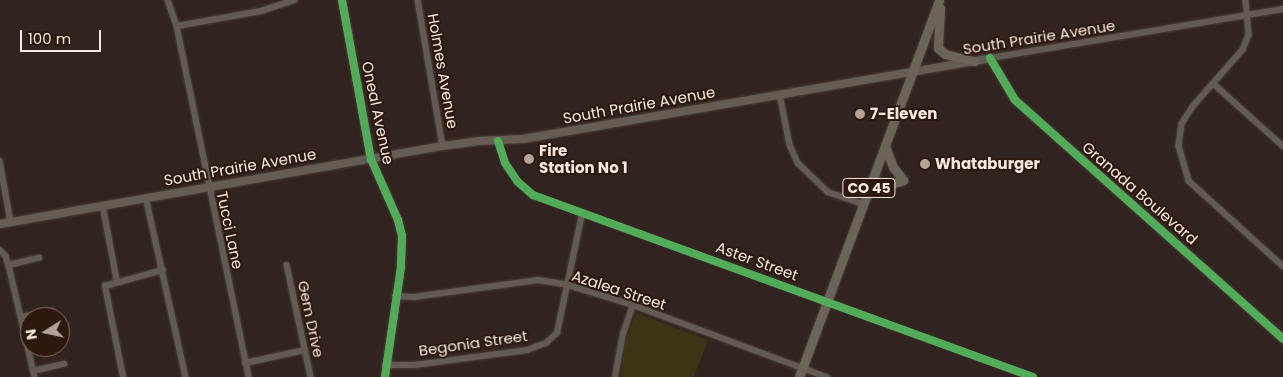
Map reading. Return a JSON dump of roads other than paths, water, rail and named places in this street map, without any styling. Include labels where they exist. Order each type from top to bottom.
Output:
[{"type":"main road","name":"Oneal Avenue","points":[[342,0],[371,159],[398,220],[402,236],[401,267],[395,296],[385,377]]},
{"type":"main road","points":[[940,0],[938,48],[946,54],[974,60]]},
{"type":"main road","name":"CO 45","points":[[800,372],[940,0]]},
{"type":"main road","name":"South Prairie Avenue","points":[[0,224],[443,146],[524,140],[990,58]]},
{"type":"main road","name":"Granada Boulevard","points":[[990,58],[1015,100],[1283,339]]},
{"type":"main road","points":[[868,191],[903,180],[893,167],[885,146]]},
{"type":"street","name":"Tucci Lane","points":[[168,0],[177,26],[208,186],[249,377]]},
{"type":"street","points":[[177,26],[261,11],[294,0]]},
{"type":"street","name":"Holmes Avenue","points":[[418,0],[443,146]]},
{"type":"street","points":[[1246,0],[1249,35],[1243,50],[1182,124],[1179,146],[1189,181],[1283,266]]},
{"type":"street","name":"South Prairie Avenue","points":[[990,58],[1283,9]]},
{"type":"street","points":[[1214,84],[1283,146]]},
{"type":"street","points":[[780,94],[790,145],[798,163],[828,192],[863,204]]},
{"type":"street","name":"Aster Street","points":[[498,141],[505,164],[518,182],[533,195],[1033,377]]},
{"type":"street","points":[[0,160],[11,222]]},
{"type":"street","points":[[146,197],[186,377]]},
{"type":"street","points":[[103,205],[117,280]]},
{"type":"street","name":"Begonia Street","points":[[385,365],[415,365],[527,350],[546,343],[558,333],[582,214]]},
{"type":"street","points":[[0,250],[8,265],[20,313]]},
{"type":"street","points":[[8,265],[39,258]]},
{"type":"street","name":"Gem Drive","points":[[288,265],[311,377]]},
{"type":"street","points":[[123,377],[105,286],[117,280],[163,270]]},
{"type":"street","name":"Azalea Street","points":[[395,296],[414,298],[538,280],[568,285],[633,305],[800,372],[827,377]]},
{"type":"street","points":[[616,377],[623,334],[633,305]]},
{"type":"street","points":[[245,362],[305,350]]},
{"type":"street","points":[[30,357],[34,374],[64,364]]},
{"type":"place","name":"7-Eleven","points":[[860,114]]},
{"type":"place","name":"Fire Station No 1","points":[[529,159]]},
{"type":"place","name":"Whataburger","points":[[925,164]]}]
